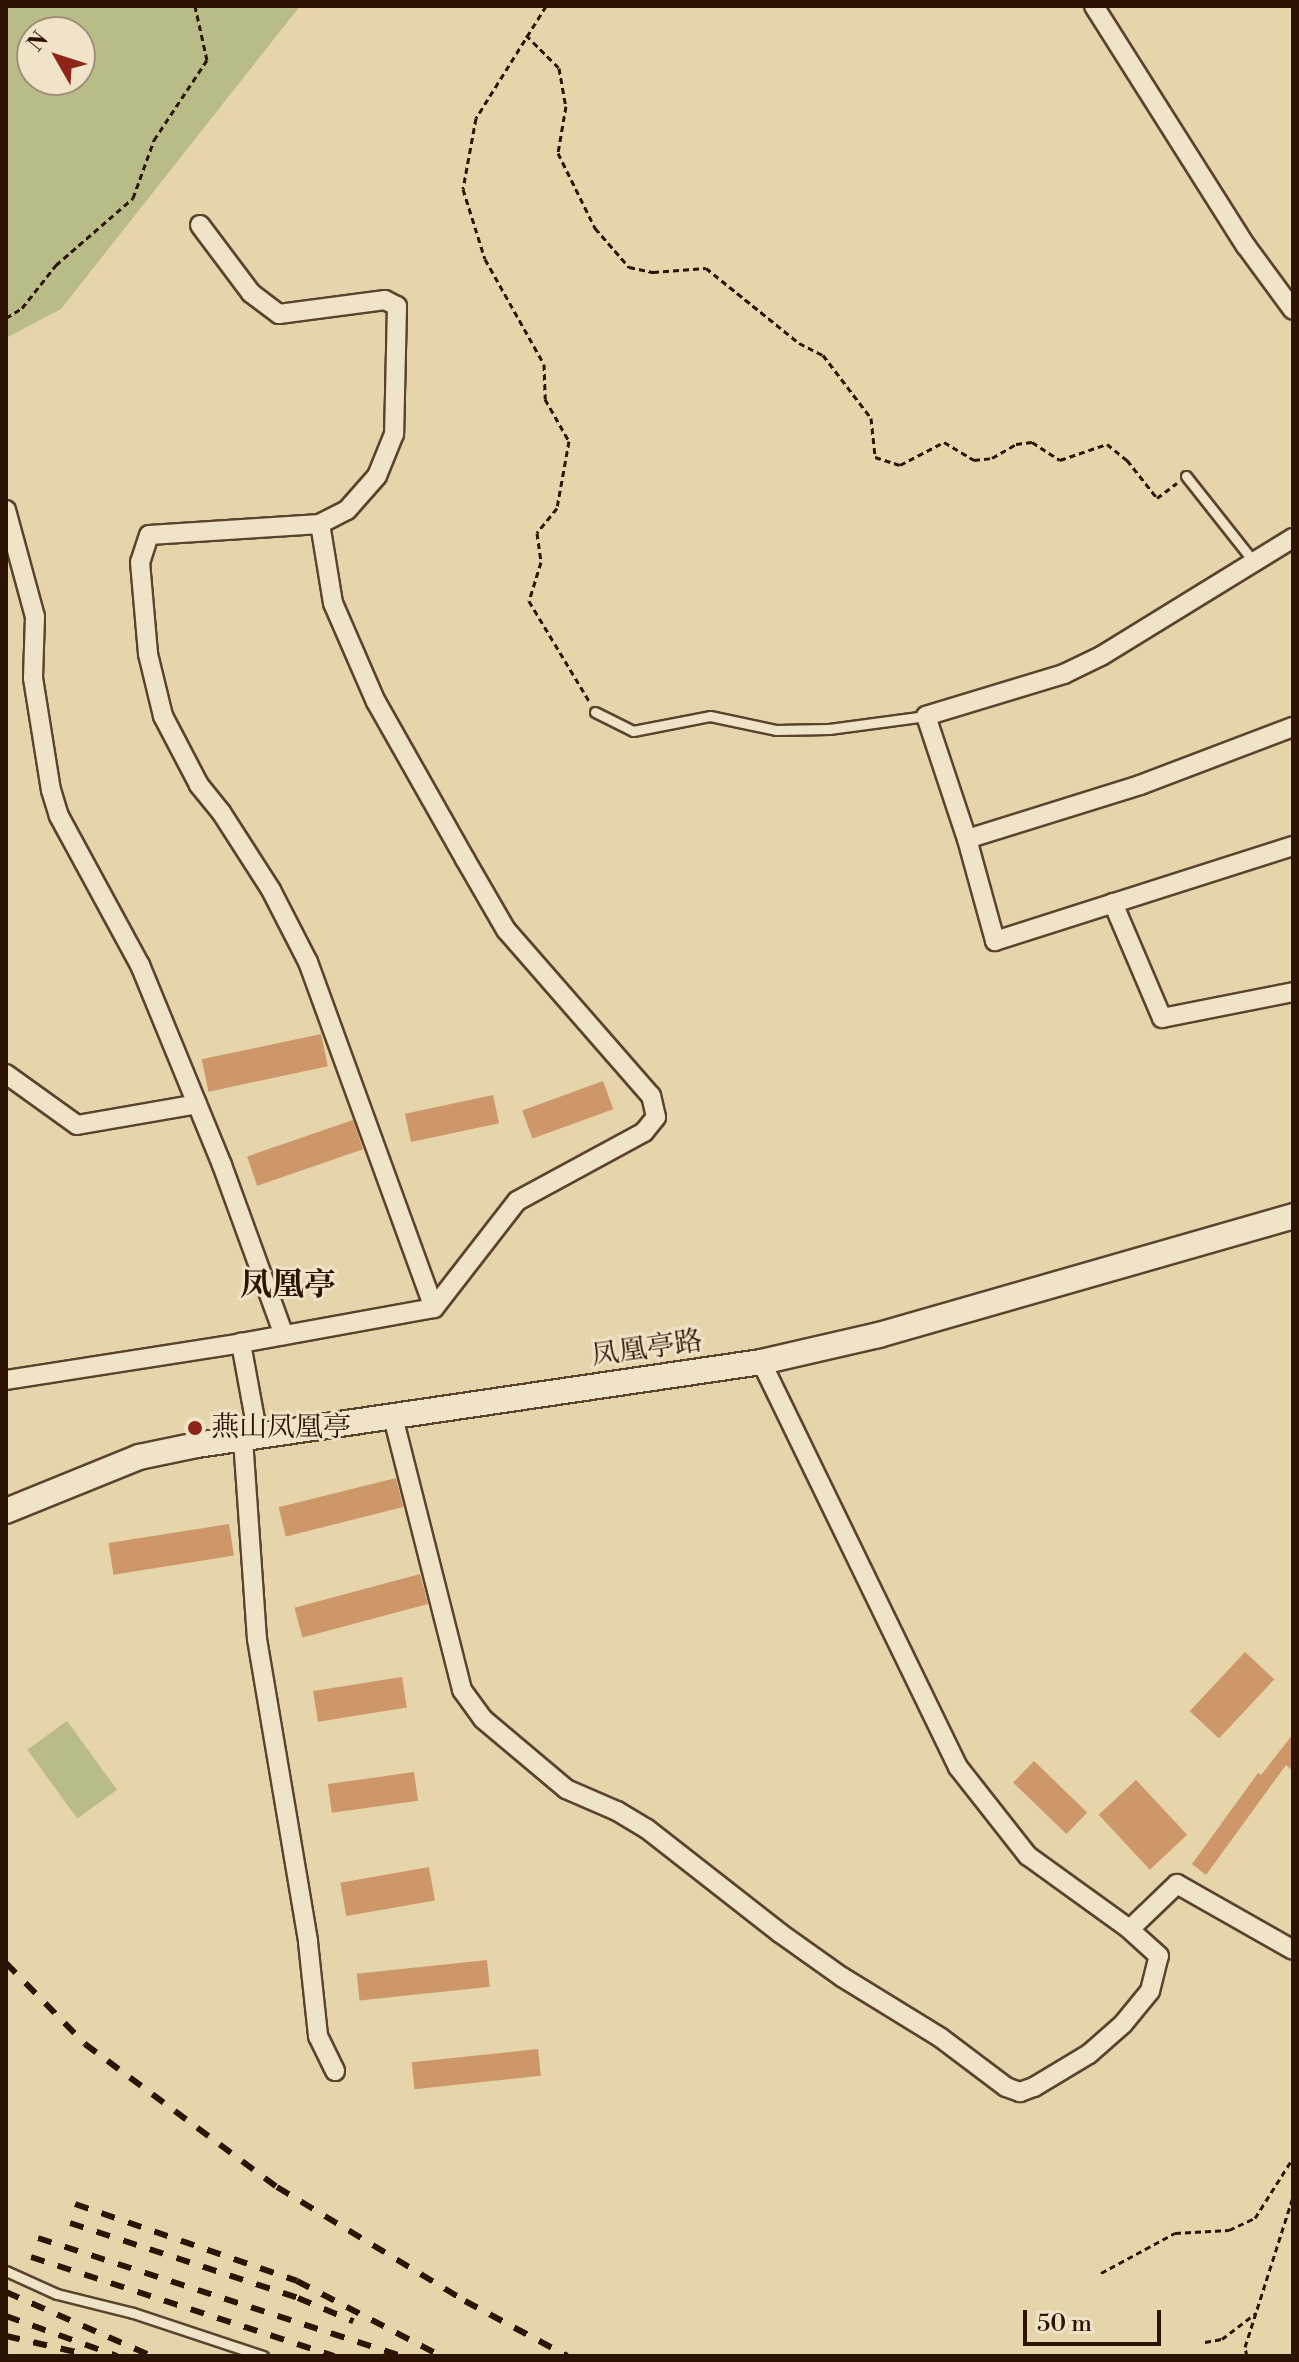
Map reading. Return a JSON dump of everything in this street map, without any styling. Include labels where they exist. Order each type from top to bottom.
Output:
[{"type":"street","points":[[1094,6],[1246,246],[1293,310]]},
{"type":"street","points":[[200,225],[251,293],[279,314],[385,300],[397,306],[394,434],[389,455],[377,476],[347,510],[320,524],[149,535],[140,562],[148,654],[163,716],[199,785],[221,812],[271,890],[308,962],[434,1308]]},
{"type":"street","points":[[6,510],[35,617],[33,678],[51,790],[59,816],[140,965],[197,1104],[284,1335]]},
{"type":"street","points":[[6,1380],[241,1343],[434,1308],[517,1201],[644,1132],[656,1117],[651,1096],[506,930],[457,846],[376,702],[333,603],[320,524]]},
{"type":"street","points":[[1293,538],[1101,656],[1064,674],[926,716],[967,839],[995,941],[1293,846]]},
{"type":"street","points":[[967,839],[1140,785],[1293,727]]},
{"type":"street","points":[[1113,903],[1162,1018],[1293,992]]},
{"type":"street","points":[[6,1074],[77,1125],[197,1104]]},
{"type":"street","name":"凤凰亭路","points":[[6,1511],[139,1457],[761,1362],[879,1335],[1293,1216]]},
{"type":"street","points":[[241,1343],[251,1438],[257,1639],[308,1942],[318,2036],[335,2071]]},
{"type":"street","points":[[393,1417],[462,1690],[483,1719],[502,1732],[516,1751],[566,1789],[617,1811],[647,1829],[842,1977],[941,2038],[1006,2087],[1020,2092],[1034,2087],[1089,2054],[1123,2024],[1150,1991],[1159,1956],[1130,1929],[1028,1856],[958,1767],[761,1362]]},
{"type":"street","points":[[1130,1929],[1177,1884],[1293,1950]]},
{"type":"lane","points":[[1186,476],[1254,562]]},
{"type":"lane","points":[[595,712],[633,731],[710,716],[776,730],[829,729],[926,716]]},
{"type":"lane","points":[[6,2271],[57,2294],[133,2313],[263,2356]]},
{"type":"path","points":[[6,318],[22,308],[56,265],[133,198],[154,140],[207,60],[195,6]]},
{"type":"path","points":[[546,6],[476,118],[463,189],[485,259],[544,364],[545,399],[569,441],[557,508],[537,533],[541,562],[529,601],[595,712]]},
{"type":"path","points":[[526,35],[559,68],[566,106],[558,153],[595,228],[629,267],[653,272],[706,268],[799,343],[823,355],[871,418],[875,457],[900,465],[944,442],[974,460],[992,458],[1016,444],[1032,442],[1060,460],[1107,444],[1127,460],[1157,498],[1186,476]]},
{"type":"path","points":[[1101,2273],[1175,2233],[1229,2230],[1255,2218],[1293,2158]]},
{"type":"path","points":[[1247,2356],[1245,2347],[1293,2197]]},
{"type":"path","points":[[1205,2342],[1222,2339],[1256,2313]]},
{"type":"green space","points":[[6,6],[300,6],[61,309],[6,338]]},
{"type":"green space","points":[[67,1721],[117,1790],[77,1819],[27,1750]]},
{"type":"building","points":[[321,1034],[328,1066],[209,1092],[202,1059]]},
{"type":"building","points":[[603,1081],[613,1109],[532,1139],[522,1110]]},
{"type":"building","points":[[493,1095],[499,1123],[411,1142],[405,1114]]},
{"type":"building","points":[[353,1120],[363,1149],[257,1186],[247,1156]]},
{"type":"building","points":[[396,1478],[403,1507],[286,1536],[279,1507]]},
{"type":"building","points":[[229,1524],[234,1556],[114,1575],[109,1543]]},
{"type":"building","points":[[420,1574],[428,1604],[302,1638],[294,1608]]},
{"type":"building","points":[[1245,1652],[1274,1679],[1219,1739],[1190,1711]]},
{"type":"building","points":[[402,1677],[407,1708],[318,1722],[313,1691]]},
{"type":"building","points":[[1293,1734],[1293,1771],[1286,1765],[1206,1875],[1192,1864],[1258,1773],[1261,1775]]},
{"type":"building","points":[[1034,1761],[1087,1812],[1066,1834],[1013,1783]]},
{"type":"building","points":[[414,1772],[418,1801],[332,1813],[328,1784]]},
{"type":"building","points":[[1136,1780],[1187,1835],[1150,1870],[1099,1815]]},
{"type":"building","points":[[429,1867],[435,1900],[346,1916],[340,1883]]},
{"type":"building","points":[[487,1960],[490,1987],[360,2001],[357,1974]]},
{"type":"building","points":[[538,2049],[541,2076],[415,2089],[412,2062]]},
{"type":"railway","points":[[6,1963],[85,2044],[277,2187],[465,2301],[567,2356]]},
{"type":"railway","points":[[75,2204],[297,2281],[441,2356]]},
{"type":"railway","points":[[70,2223],[298,2298],[353,2321]]},
{"type":"railway","points":[[38,2238],[402,2356]]},
{"type":"railway","points":[[31,2257],[334,2356]]},
{"type":"railway","points":[[6,2292],[152,2356]]},
{"type":"railway","points":[[6,2316],[117,2356]]},
{"type":"railway","points":[[6,2336],[80,2353]]},
{"type":"place","name":"燕山凤凰亭","points":[[195,1428]]},
{"type":"district","name":"凤凰亭","points":[[288,1285]]}]
